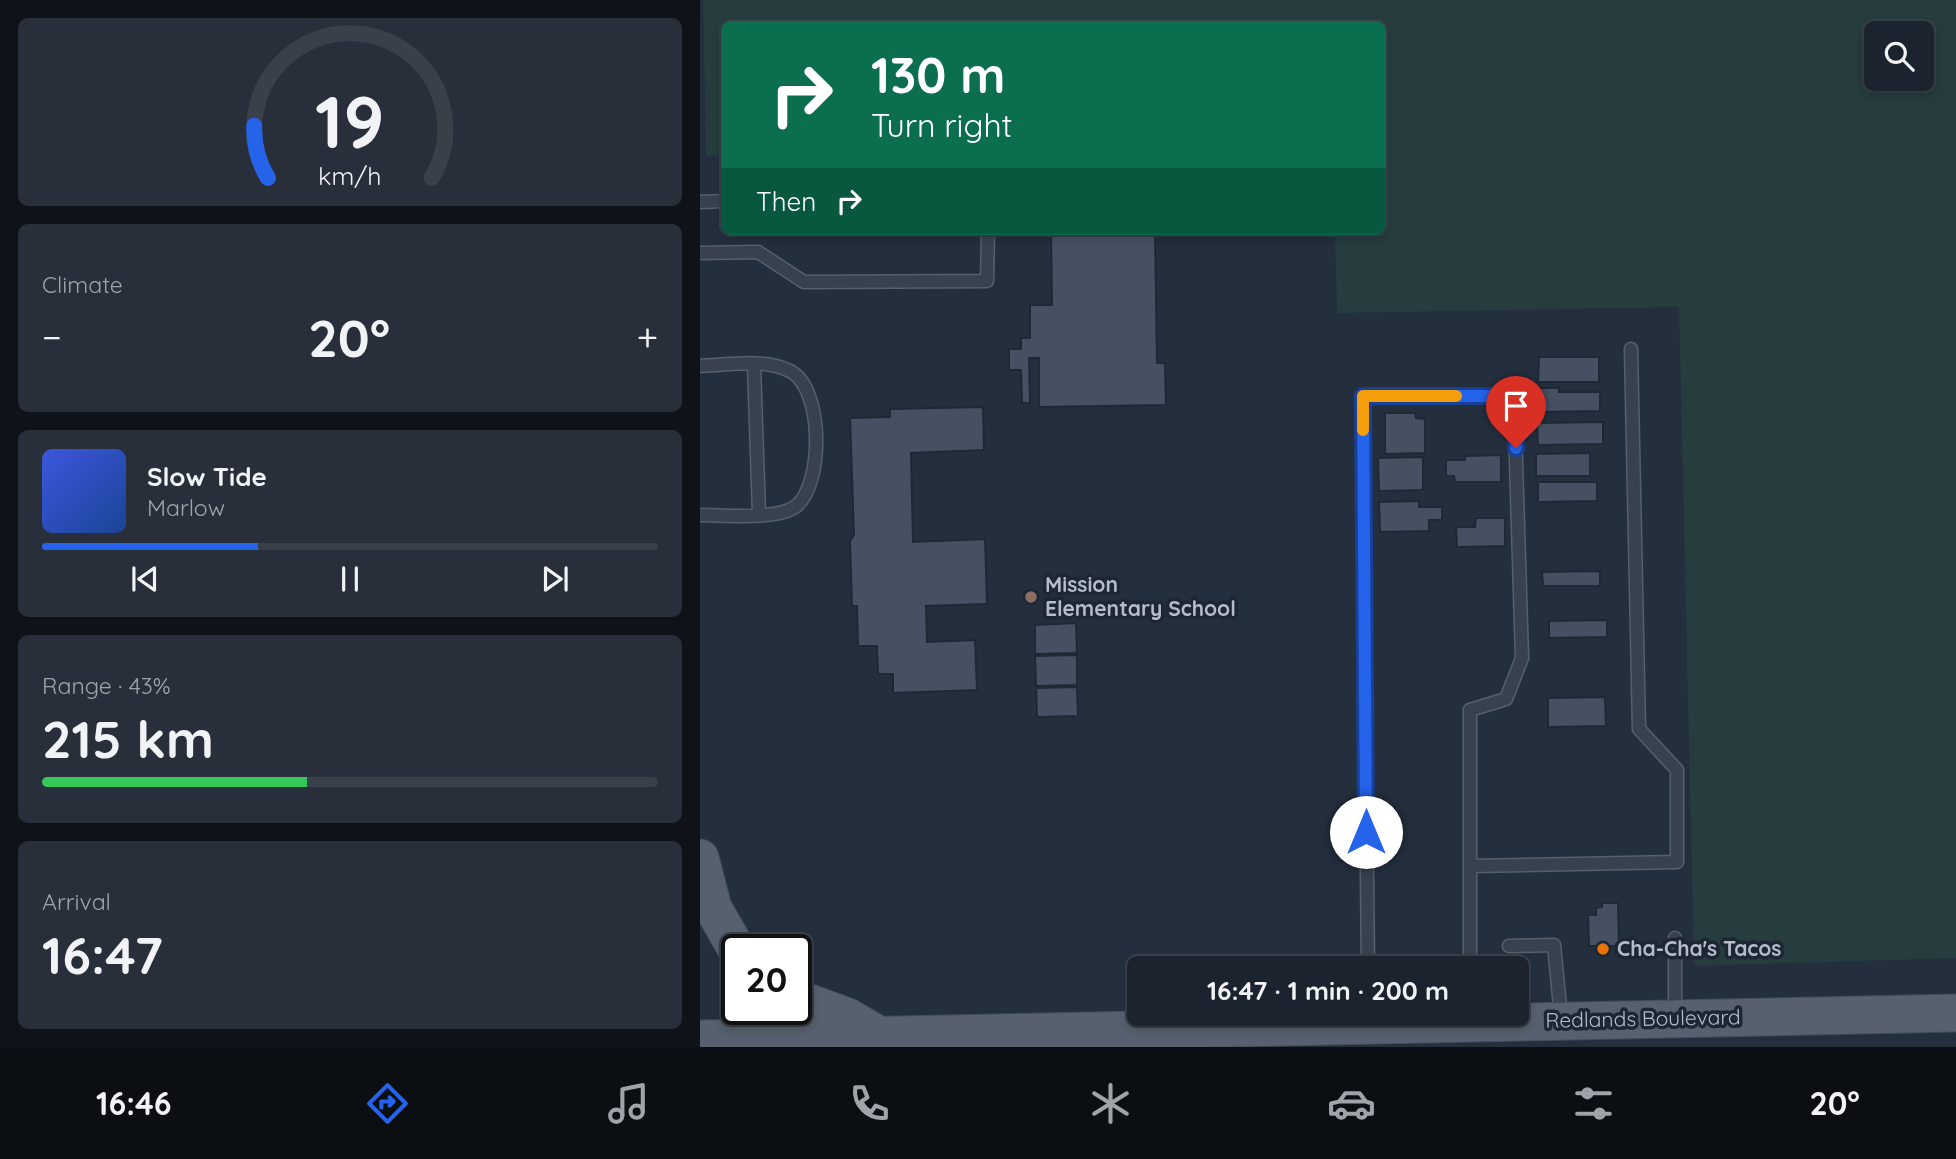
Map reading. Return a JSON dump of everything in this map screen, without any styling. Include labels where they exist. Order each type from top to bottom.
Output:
[{"type":"main road","points":[[700,858],[713,908],[728,934]]},
{"type":"main road","points":[[812,1004],[848,1017],[876,1033]]},
{"type":"main road","name":"Redlands Boulevard","points":[[1529,1019],[1956,1013]]},
{"type":"main road","name":"Redlands Boulevard","points":[[700,1038],[876,1033],[991,1040],[1242,1026]]},
{"type":"lane","points":[[700,202],[721,201]]},
{"type":"lane","points":[[700,253],[758,252],[804,282],[987,281],[988,235]]},
{"type":"lane","points":[[1470,866],[1677,862],[1677,769],[1639,729],[1631,349]]},
{"type":"lane","points":[[700,366],[770,364],[793,372],[807,389],[813,408],[815,458],[810,488],[796,506],[780,513],[700,515]]},
{"type":"lane","points":[[754,365],[759,514]]},
{"type":"lane","points":[[1368,956],[1363,396],[1514,396],[1522,658],[1506,699],[1470,710],[1470,956]]},
{"type":"lane","points":[[1675,938],[1675,1018]]},
{"type":"lane","points":[[1509,946],[1555,945],[1561,1020]]},
{"type":"green space","points":[[703,0],[1956,0],[1956,958],[1694,966],[1679,307],[1337,313],[1335,235],[1386,235],[1386,21],[721,21],[721,155],[706,156]]},
{"type":"building","points":[[1051,235],[1155,235],[1157,363],[1165,363],[1166,405],[1039,407],[1039,358],[1029,358],[1030,403],[1022,403],[1021,370],[1009,370],[1009,349],[1021,349],[1021,338],[1030,338],[1030,305],[1052,305]]},
{"type":"building","points":[[1539,357],[1599,357],[1599,382],[1538,382]]},
{"type":"building","points":[[1539,388],[1559,388],[1559,392],[1600,392],[1600,411],[1539,412]]},
{"type":"building","points":[[983,407],[984,450],[911,453],[913,542],[985,539],[987,604],[926,606],[927,642],[975,640],[977,690],[893,693],[893,674],[878,674],[877,646],[858,646],[857,606],[852,606],[850,541],[854,535],[850,418],[890,417],[890,409]]},
{"type":"building","points":[[1385,413],[1415,413],[1416,418],[1425,419],[1425,453],[1385,454]]},
{"type":"building","points":[[1603,422],[1603,444],[1538,445],[1537,423]]},
{"type":"building","points":[[1590,453],[1590,476],[1536,476],[1536,454]]},
{"type":"building","points":[[1501,455],[1501,482],[1455,482],[1454,476],[1446,476],[1446,460],[1465,460],[1465,456]]},
{"type":"building","points":[[1423,457],[1423,490],[1379,491],[1378,458]]},
{"type":"building","points":[[1538,482],[1597,482],[1597,501],[1538,502]]},
{"type":"building","points":[[1419,501],[1419,507],[1442,507],[1442,520],[1429,520],[1429,531],[1380,532],[1379,502]]},
{"type":"building","points":[[1476,518],[1505,518],[1505,546],[1457,547],[1456,527],[1475,527]]},
{"type":"building","points":[[1600,571],[1600,586],[1543,586],[1542,572]]},
{"type":"building","points":[[1607,620],[1607,637],[1549,638],[1549,621]]},
{"type":"building","points":[[1076,623],[1077,653],[1035,654],[1035,625]]},
{"type":"building","points":[[1077,655],[1077,685],[1036,686],[1035,656]]},
{"type":"building","points":[[1077,687],[1078,716],[1037,717],[1036,688]]},
{"type":"building","points":[[1605,697],[1606,726],[1548,727],[1548,698]]},
{"type":"building","points":[[1602,903],[1618,903],[1619,946],[1589,946],[1588,915],[1596,915],[1596,908],[1602,907]]},
{"type":"slow traffic","points":[[1363,430],[1363,396],[1456,396]]},
{"type":"place","name":"Mission Elementary School","points":[[1031,597]]},
{"type":"place","name":"Cha-Cha's Tacos","points":[[1603,949]]},
{"type":"route","points":[[1366,832],[1363,396],[1514,396],[1516,448]]}]
